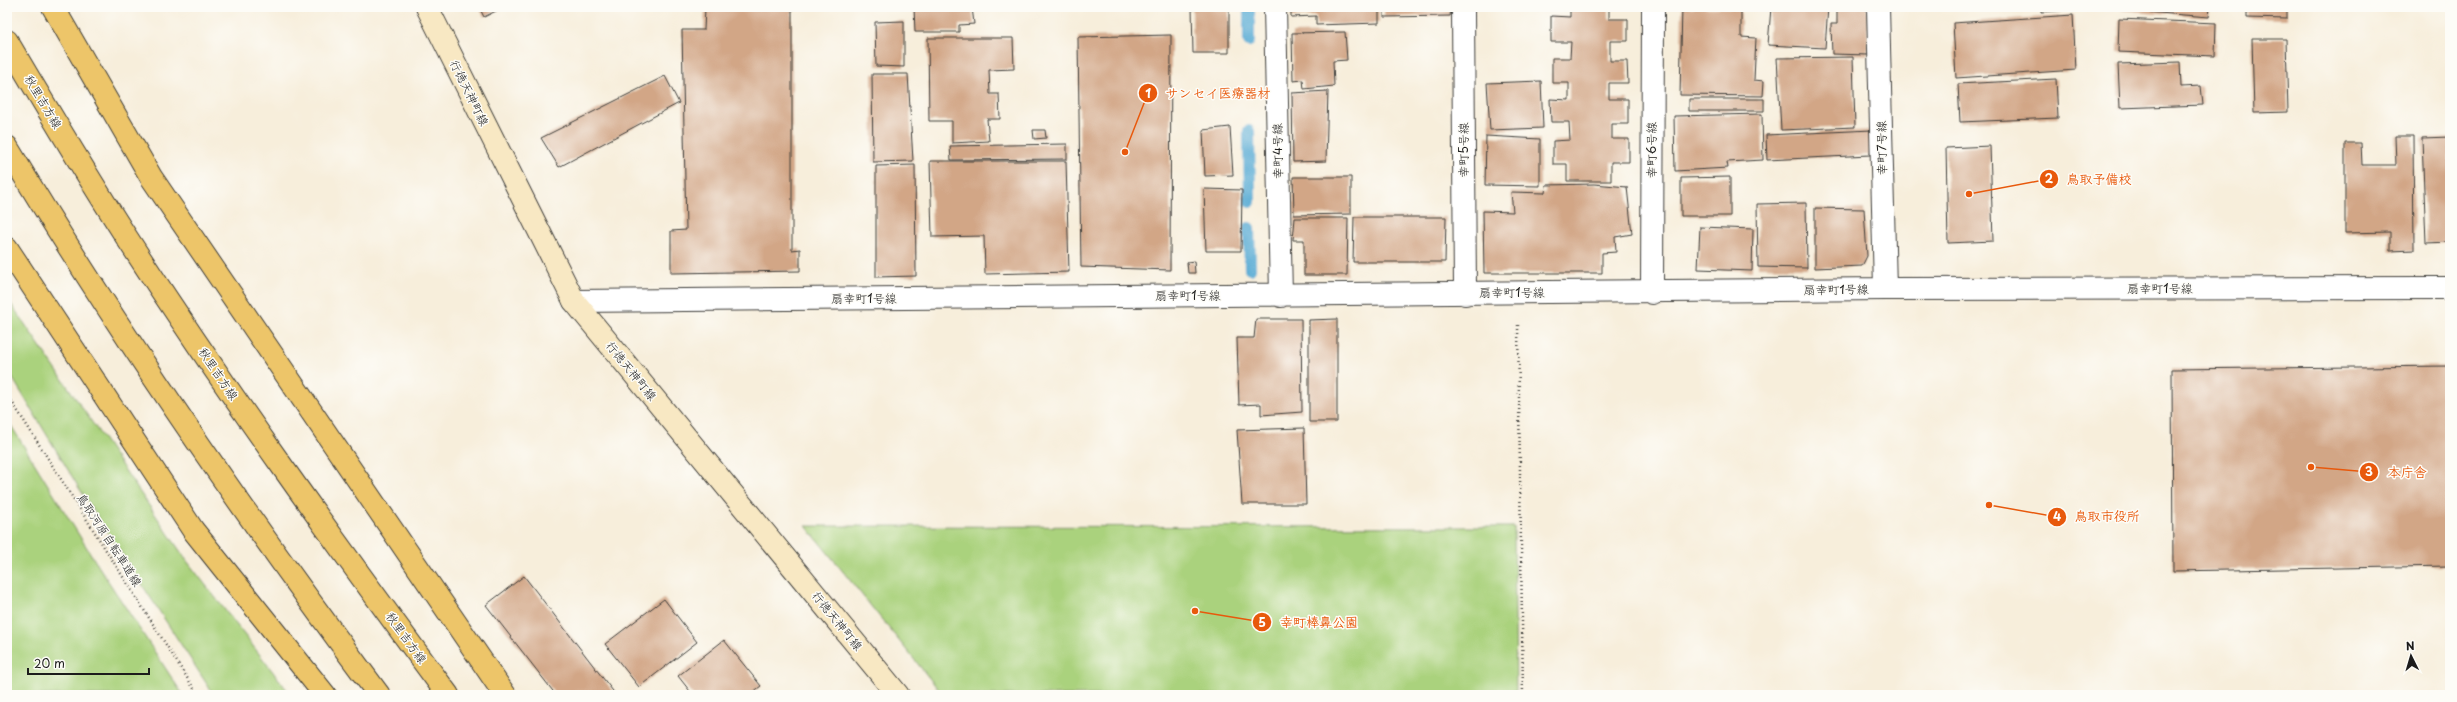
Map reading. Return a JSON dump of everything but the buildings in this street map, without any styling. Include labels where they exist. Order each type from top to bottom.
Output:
[{"type":"main road","points":[[53,7],[151,177],[505,695]]},
{"type":"main road","name":"秋里吉方線","points":[[7,41],[123,232],[226,386],[330,535],[448,695]]},
{"type":"main road","points":[[7,147],[62,239],[161,390],[282,564],[380,695]]},
{"type":"main road","points":[[7,248],[193,530],[325,695]]},
{"type":"street","name":"行徳天神町線","points":[[427,7],[574,301],[898,695]]},
{"type":"street","name":"幸町4号線","points":[[1275,7],[1281,296]]},
{"type":"street","name":"幸町5号線","points":[[1463,7],[1465,294]]},
{"type":"street","name":"幸町6号線","points":[[1652,293],[1653,7]]},
{"type":"street","name":"幸町7号線","points":[[1878,7],[1885,289]]},
{"type":"street","name":"扇幸町1号線","points":[[574,301],[1652,293],[1885,289],[2450,288]]},
{"type":"path","points":[[1518,293],[1523,695]]},
{"type":"path","name":"鳥取河原自転車道線","points":[[7,394],[198,695]]},
{"type":"green space","points":[[7,298],[187,561],[291,695],[214,695],[79,488],[7,369]]},
{"type":"green space","points":[[7,419],[97,564],[183,695],[7,695]]},
{"type":"green space","points":[[806,526],[1514,527],[1516,695],[943,695]]},
{"type":"waterway","points":[[1249,7],[1249,41]]},
{"type":"waterway","points":[[1249,131],[1250,202]]},
{"type":"waterway","points":[[1249,228],[1250,269]]},
{"type":"place","name":"サンセイ医療器材","points":[[1125,152]]},
{"type":"place","name":"鳥取予備校","points":[[1969,194]]},
{"type":"place","name":"本庁舎","points":[[2311,467]]},
{"type":"place","name":"鳥取市役所","points":[[1989,505]]},
{"type":"place","name":"幸町棒鼻公園","points":[[1195,611]]}]
